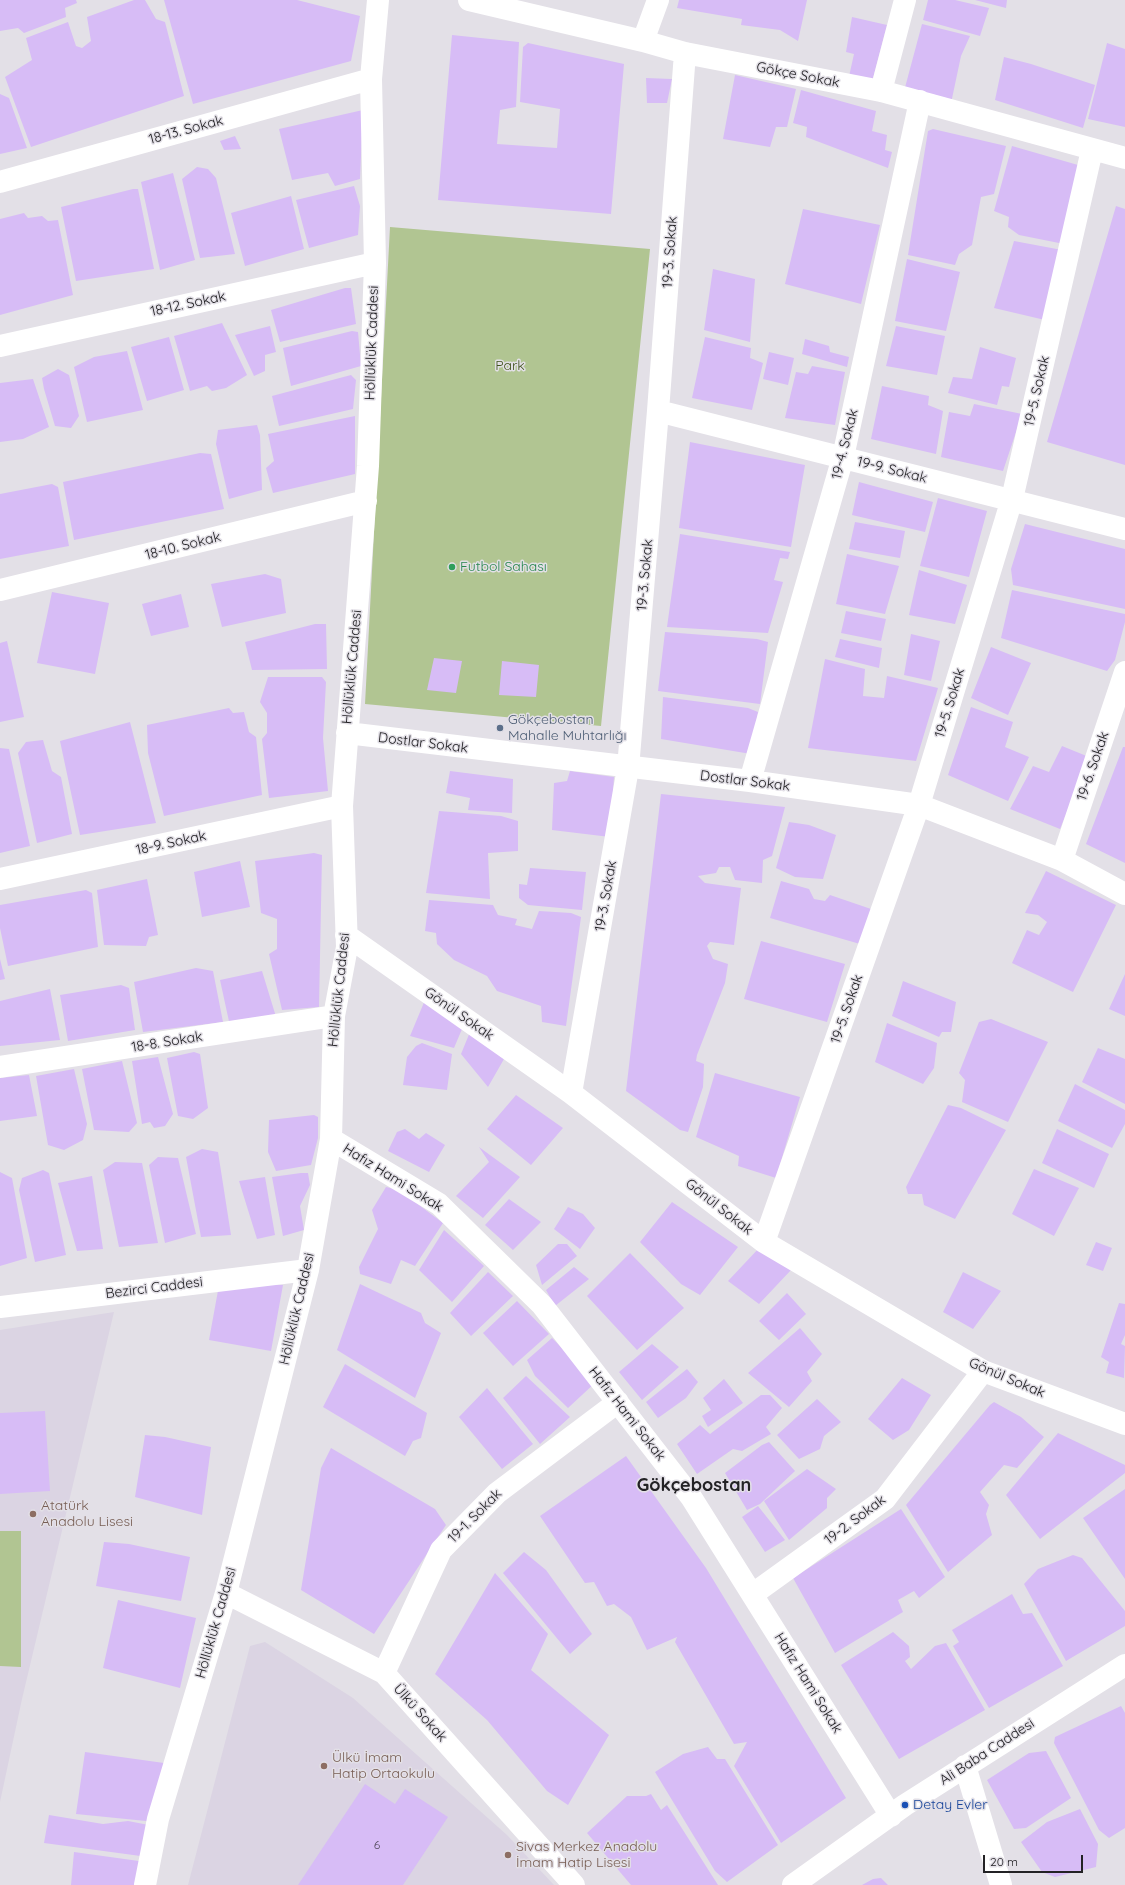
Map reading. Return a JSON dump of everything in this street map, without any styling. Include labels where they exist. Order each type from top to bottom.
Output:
[{"type":"street","name":"Höllüklük Caddesi","points":[[145,1885],[158,1819],[226,1593],[308,1270],[331,1139],[334,1016],[347,947],[342,806],[366,502],[375,263],[371,79],[378,0]]},
{"type":"street","name":"Gökçe Sokak","points":[[469,0],[643,41],[685,53],[881,91],[1125,158]]},
{"type":"street","points":[[643,41],[658,0]]},
{"type":"street","points":[[881,91],[906,0]]},
{"type":"street","name":"19-3. Sokak","points":[[571,1093],[628,768],[658,411],[685,53]]},
{"type":"street","name":"18-13. Sokak","points":[[0,182],[371,79]]},
{"type":"street","name":"19-4. Sokak","points":[[750,781],[843,457],[920,101]]},
{"type":"street","name":"19-5. Sokak","points":[[764,1242],[919,805],[1012,499],[1092,150]]},
{"type":"street","name":"18-12. Sokak","points":[[0,346],[375,263]]},
{"type":"street","name":"19-9. Sokak","points":[[658,411],[1012,499],[1125,529]]},
{"type":"street","name":"18-10. Sokak","points":[[0,590],[366,502]]},
{"type":"street","name":"19-6. Sokak","points":[[1062,860],[1125,672]]},
{"type":"street","name":"Dostlar Sokak","points":[[347,733],[628,768],[750,781],[919,805],[1062,860],[1125,894]]},
{"type":"street","name":"18-9. Sokak","points":[[0,879],[342,806]]},
{"type":"street","name":"Gönül Sokak","points":[[346,935],[571,1093],[764,1242],[983,1371],[1125,1424]]},
{"type":"street","name":"18-8. Sokak","points":[[0,1067],[334,1016]]},
{"type":"street","name":"Hafız Hami Sokak","points":[[331,1139],[439,1204],[542,1305],[691,1497],[891,1816]]},
{"type":"street","name":"Bezirci Caddesi","points":[[0,1307],[308,1270]]},
{"type":"street","name":"19-2. Sokak","points":[[753,1594],[885,1498],[983,1371]]},
{"type":"street","name":"19-1. Sokak","points":[[384,1673],[441,1550],[497,1493],[618,1402]]},
{"type":"street","name":"Ülkü Sokak","points":[[226,1593],[384,1673],[574,1885]]},
{"type":"street","name":"Ali Baba Caddesi","points":[[793,1885],[965,1766],[1125,1665]]},
{"type":"street","points":[[965,1766],[1001,1885]]},
{"type":"shaded area","name":"Atatürk Anadolu Lisesi","points":[[114,1312],[22,1699],[0,1802],[0,1330]]},
{"type":"shaded area","name":"Ülkü İmam Hatip Ortaokulu","points":[[265,1642],[353,1698],[507,1835],[554,1885],[188,1885],[250,1646]]},
{"type":"green space","name":"Park","points":[[390,227],[650,249],[601,726],[365,704]]},
{"type":"green space","points":[[0,1531],[21,1531],[21,1667],[0,1666]]},
{"type":"building","points":[[0,0],[76,0],[77,3],[65,8],[66,17],[24,33],[18,28],[0,31]]},
{"type":"building","points":[[134,0],[145,0],[156,19],[165,22],[184,96],[31,147],[5,77],[32,60],[26,38],[68,22],[76,46],[82,48],[91,41],[87,17]]},
{"type":"building","points":[[164,0],[297,0],[360,16],[351,61],[193,104]]},
{"type":"building","points":[[679,0],[807,0],[798,41],[780,30],[741,25],[742,19],[677,8]]},
{"type":"building","points":[[928,0],[955,0],[989,8],[980,36],[923,20]]},
{"type":"building","points":[[975,0],[1007,0],[1006,8]]},
{"type":"building","points":[[852,17],[887,25],[871,86],[848,81],[854,54],[846,52]]},
{"type":"building","points":[[922,24],[970,36],[961,56],[950,108],[903,95]]},
{"type":"building","points":[[452,35],[519,42],[516,107],[500,110],[497,144],[557,148],[560,109],[520,102],[523,47],[528,43],[624,64],[611,214],[438,200]]},
{"type":"building","points":[[1107,43],[1125,49],[1125,127],[1088,119]]},
{"type":"building","points":[[1004,57],[1031,64],[1095,85],[1083,128],[995,100]]},
{"type":"building","points":[[735,75],[796,89],[787,127],[776,127],[770,147],[723,139]]},
{"type":"building","points":[[646,78],[672,79],[667,103],[647,103]]},
{"type":"building","points":[[801,90],[876,111],[872,131],[887,135],[885,150],[892,152],[888,168],[806,137],[807,127],[793,123]]},
{"type":"building","points":[[0,94],[9,98],[27,148],[0,154]]},
{"type":"building","points":[[363,110],[360,179],[335,186],[328,173],[292,180],[279,129]]},
{"type":"building","points":[[933,129],[1006,146],[994,194],[981,197],[972,245],[959,254],[955,265],[908,255],[928,131]]},
{"type":"building","points":[[235,136],[241,149],[224,150],[220,141]]},
{"type":"building","points":[[1012,146],[1085,167],[1064,244],[1019,235],[1008,227],[1009,217],[994,211]]},
{"type":"building","points":[[197,167],[208,169],[216,178],[235,254],[200,258],[182,179]]},
{"type":"building","points":[[173,173],[195,260],[160,270],[141,182]]},
{"type":"building","points":[[354,186],[360,206],[358,235],[309,248],[296,200]]},
{"type":"building","points":[[138,189],[154,269],[76,281],[61,207]]},
{"type":"building","points":[[291,196],[304,249],[245,266],[231,213]]},
{"type":"building","points":[[1116,206],[1125,209],[1125,465],[1047,442]]},
{"type":"building","points":[[803,209],[880,225],[861,304],[785,284]]},
{"type":"building","points":[[24,213],[28,218],[42,216],[48,221],[58,220],[73,295],[0,315],[0,219]]},
{"type":"building","points":[[1014,241],[1062,250],[1045,320],[994,308]]},
{"type":"building","points":[[907,259],[960,272],[946,331],[895,321]]},
{"type":"building","points":[[713,269],[755,279],[750,342],[704,330]]},
{"type":"building","points":[[345,288],[351,288],[356,324],[280,342],[271,310]]},
{"type":"building","points":[[222,323],[247,375],[226,388],[212,391],[207,386],[190,391],[174,336]]},
{"type":"building","points":[[270,326],[276,352],[265,355],[265,371],[254,376],[235,335]]},
{"type":"building","points":[[896,326],[945,336],[937,375],[886,366]]},
{"type":"building","points":[[352,331],[358,332],[361,366],[291,386],[283,348]]},
{"type":"building","points":[[169,337],[184,390],[147,401],[131,347]]},
{"type":"building","points":[[705,337],[751,348],[750,358],[763,363],[752,410],[692,398]]},
{"type":"building","points":[[805,339],[829,346],[830,352],[849,357],[847,367],[802,354]]},
{"type":"building","points":[[980,347],[1016,358],[1009,387],[1002,386],[997,405],[948,393],[953,377],[972,379]]},
{"type":"building","points":[[127,351],[143,410],[87,422],[74,367],[94,357]]},
{"type":"building","points":[[769,352],[794,358],[788,385],[763,379]]},
{"type":"building","points":[[812,366],[845,372],[835,425],[785,418],[796,372],[808,374]]},
{"type":"building","points":[[58,369],[69,375],[79,416],[71,428],[55,426],[44,389],[42,378]]},
{"type":"building","points":[[351,375],[356,380],[353,409],[279,426],[272,396]]},
{"type":"building","points":[[33,379],[49,427],[23,439],[0,442],[0,383]]},
{"type":"building","points":[[882,386],[929,396],[928,405],[943,411],[936,454],[871,439]]},
{"type":"building","points":[[974,404],[1022,414],[1003,471],[941,457],[949,412],[970,416]]},
{"type":"building","points":[[355,416],[355,474],[273,493],[266,468],[274,461],[268,434]]},
{"type":"building","points":[[257,425],[260,435],[262,490],[229,499],[216,444],[218,430]]},
{"type":"building","points":[[690,442],[805,465],[791,547],[679,528]]},
{"type":"building","points":[[200,453],[211,454],[224,509],[74,540],[63,482]]},
{"type":"building","points":[[859,482],[933,502],[925,532],[852,515]]},
{"type":"building","points":[[52,484],[58,487],[69,546],[0,559],[0,494]]},
{"type":"building","points":[[938,498],[987,511],[969,577],[920,566]]},
{"type":"building","points":[[855,522],[905,531],[900,558],[849,549]]},
{"type":"building","points":[[1025,524],[1125,549],[1125,609],[1013,585],[1011,569]]},
{"type":"building","points":[[680,534],[790,552],[788,559],[780,558],[774,580],[783,582],[768,633],[667,627]]},
{"type":"building","points":[[847,554],[899,566],[885,614],[836,604]]},
{"type":"building","points":[[919,570],[967,585],[955,624],[909,615]]},
{"type":"building","points":[[265,574],[281,579],[286,613],[222,627],[211,584]]},
{"type":"building","points":[[1012,590],[1125,614],[1125,622],[1115,660],[1107,671],[1001,638]]},
{"type":"building","points":[[52,592],[109,603],[95,674],[37,663]]},
{"type":"building","points":[[181,594],[189,627],[151,636],[142,604]]},
{"type":"building","points":[[846,611],[886,619],[881,641],[841,633]]},
{"type":"building","points":[[315,624],[326,624],[327,669],[252,670],[245,642]]},
{"type":"building","points":[[665,632],[757,639],[768,642],[760,704],[658,691]]},
{"type":"building","points":[[911,634],[940,641],[931,681],[904,675]]},
{"type":"building","points":[[840,639],[882,648],[879,668],[835,657]]},
{"type":"building","points":[[7,641],[24,717],[0,722],[0,643]]},
{"type":"building","points":[[991,647],[1031,663],[1008,715],[971,698]]},
{"type":"building","points":[[434,658],[462,661],[456,693],[427,690]]},
{"type":"building","points":[[825,659],[865,669],[863,696],[884,698],[887,676],[938,688],[916,761],[808,748]]},
{"type":"building","points":[[502,661],[539,665],[536,697],[499,695]]},
{"type":"building","points":[[268,677],[322,677],[326,682],[323,738],[328,791],[269,798],[262,739],[267,733],[267,713],[260,702]]},
{"type":"building","points":[[663,697],[748,708],[758,712],[751,754],[661,739]]},
{"type":"building","points":[[971,707],[1013,722],[1005,747],[1029,757],[1008,801],[948,775]]},
{"type":"building","points":[[229,708],[233,713],[244,712],[249,732],[256,737],[262,795],[164,816],[148,753],[147,725]]},
{"type":"building","points":[[130,722],[156,823],[80,835],[60,741]]},
{"type":"building","points":[[43,740],[52,771],[61,777],[72,834],[37,843],[18,753],[26,742]]},
{"type":"building","points":[[1062,746],[1089,757],[1060,829],[1010,809],[1033,766],[1049,772]]},
{"type":"building","points":[[1123,747],[1125,747],[1125,863],[1086,844]]},
{"type":"building","points":[[0,748],[9,749],[30,846],[0,853]]},
{"type":"building","points":[[450,771],[513,779],[512,813],[468,810],[470,798],[446,793]]},
{"type":"building","points":[[570,771],[614,777],[610,837],[552,830],[554,783],[567,781]]},
{"type":"building","points":[[661,794],[785,807],[772,856],[763,860],[762,883],[735,880],[730,867],[719,867],[716,873],[698,876],[705,883],[741,888],[734,945],[710,942],[707,946],[713,959],[728,964],[725,983],[697,1055],[696,1061],[704,1064],[703,1087],[688,1132],[680,1130],[626,1091]]},
{"type":"building","points":[[439,811],[501,816],[518,821],[518,851],[488,853],[490,899],[426,893]]},
{"type":"building","points":[[789,822],[809,825],[836,835],[823,879],[795,877],[776,868]]},
{"type":"building","points":[[314,853],[322,855],[319,1007],[282,1010],[269,954],[277,949],[277,919],[261,913],[255,861]]},
{"type":"building","points":[[240,861],[250,907],[202,917],[194,872]]},
{"type":"building","points":[[530,868],[586,872],[582,910],[528,905],[519,898],[519,884],[527,885]]},
{"type":"building","points":[[1046,871],[1116,905],[1073,992],[1012,963],[1027,930],[1039,935],[1047,922],[1038,915],[1025,913]]},
{"type":"building","points":[[147,879],[158,935],[149,937],[146,946],[104,945],[97,890]]},
{"type":"building","points":[[781,881],[809,889],[814,899],[825,901],[830,895],[871,909],[860,944],[770,918]]},
{"type":"building","points":[[86,890],[92,893],[98,947],[8,966],[0,928],[0,905]]},
{"type":"building","points":[[429,900],[493,905],[498,915],[517,919],[515,925],[532,929],[539,911],[571,913],[581,917],[566,1026],[542,1022],[541,1006],[497,991],[487,976],[454,960],[437,944],[436,933],[425,931]]},
{"type":"building","points":[[761,941],[845,964],[827,1022],[744,999]]},
{"type":"building","points":[[0,959],[5,979],[0,980]]},
{"type":"building","points":[[196,968],[213,971],[223,1022],[143,1032],[134,982]]},
{"type":"building","points":[[262,971],[277,1020],[230,1026],[220,980]]},
{"type":"building","points":[[1125,974],[1125,1016],[1109,1009]]},
{"type":"building","points":[[903,981],[956,1002],[951,1032],[942,1032],[939,1037],[892,1016]]},
{"type":"building","points":[[121,985],[129,988],[135,1030],[68,1041],[60,995]]},
{"type":"building","points":[[50,989],[60,1040],[0,1046],[0,1001]]},
{"type":"building","points":[[425,1000],[465,1022],[454,1048],[410,1036]]},
{"type":"building","points":[[991,1019],[1048,1042],[1008,1122],[962,1102],[965,1080],[959,1073],[979,1022]]},
{"type":"building","points":[[887,1023],[937,1043],[934,1068],[923,1084],[875,1062]]},
{"type":"building","points":[[470,1032],[504,1059],[488,1087],[461,1054]]},
{"type":"building","points":[[422,1043],[452,1054],[447,1090],[403,1085],[407,1057],[416,1046]]},
{"type":"building","points":[[1098,1048],[1125,1059],[1125,1104],[1082,1082]]},
{"type":"building","points":[[194,1052],[200,1054],[208,1108],[193,1119],[178,1116],[167,1058]]},
{"type":"building","points":[[158,1057],[173,1114],[165,1126],[154,1128],[150,1122],[142,1124],[132,1061]]},
{"type":"building","points":[[122,1061],[137,1123],[129,1132],[94,1130],[82,1069]]},
{"type":"building","points":[[74,1069],[87,1124],[83,1140],[64,1150],[48,1145],[36,1076]]},
{"type":"building","points":[[715,1073],[800,1097],[776,1178],[738,1166],[739,1156],[696,1137]]},
{"type":"building","points":[[29,1075],[37,1116],[0,1121],[0,1078]]},
{"type":"building","points":[[1075,1084],[1125,1110],[1125,1124],[1112,1148],[1058,1121]]},
{"type":"building","points":[[516,1095],[563,1128],[531,1165],[487,1129]]},
{"type":"building","points":[[948,1105],[961,1108],[1006,1130],[955,1219],[924,1205],[922,1194],[908,1194],[906,1187]]},
{"type":"building","points":[[314,1115],[318,1117],[318,1138],[311,1165],[276,1171],[268,1152],[269,1120]]},
{"type":"building","points":[[405,1129],[419,1139],[426,1133],[445,1145],[429,1172],[388,1151],[397,1132]]},
{"type":"building","points":[[1057,1129],[1109,1154],[1094,1188],[1042,1163]]},
{"type":"building","points":[[479,1147],[520,1177],[483,1218],[456,1196],[489,1162]]},
{"type":"building","points":[[202,1149],[218,1152],[231,1235],[201,1237],[186,1157]]},
{"type":"building","points":[[158,1157],[178,1158],[196,1234],[165,1243],[149,1165]]},
{"type":"building","points":[[115,1162],[142,1163],[158,1243],[119,1247],[103,1170]]},
{"type":"building","points":[[1034,1169],[1079,1188],[1054,1236],[1012,1214]]},
{"type":"building","points":[[43,1170],[49,1173],[66,1255],[35,1262],[19,1190],[22,1178]]},
{"type":"building","points":[[0,1172],[12,1178],[27,1258],[0,1266]]},
{"type":"building","points":[[308,1173],[310,1185],[300,1206],[304,1230],[283,1236],[272,1177]]},
{"type":"building","points":[[92,1176],[103,1249],[77,1251],[58,1183]]},
{"type":"building","points":[[265,1177],[275,1235],[257,1239],[239,1181]]},
{"type":"building","points":[[386,1187],[399,1190],[443,1223],[415,1266],[401,1260],[391,1284],[360,1274],[359,1267],[378,1229],[372,1210]]},
{"type":"building","points":[[509,1199],[541,1222],[513,1250],[485,1225]]},
{"type":"building","points":[[672,1202],[738,1247],[700,1295],[681,1284],[640,1242]]},
{"type":"building","points":[[568,1207],[583,1214],[595,1228],[580,1249],[554,1229]]},
{"type":"building","points":[[444,1230],[484,1266],[452,1302],[419,1270]]},
{"type":"building","points":[[1096,1242],[1112,1248],[1103,1271],[1086,1265]]},
{"type":"building","points":[[558,1244],[567,1244],[577,1256],[542,1285],[536,1265]]},
{"type":"building","points":[[760,1247],[792,1269],[759,1304],[728,1281]]},
{"type":"building","points":[[630,1253],[684,1308],[637,1350],[587,1296]]},
{"type":"building","points":[[574,1267],[589,1279],[555,1306],[546,1290]]},
{"type":"building","points":[[488,1272],[513,1296],[471,1336],[450,1313]]},
{"type":"building","points":[[963,1272],[1001,1291],[973,1329],[943,1312]]},
{"type":"building","points":[[260,1283],[283,1285],[271,1351],[209,1340],[219,1285]]},
{"type":"building","points":[[360,1284],[421,1313],[425,1323],[441,1333],[415,1398],[337,1350]]},
{"type":"building","points":[[787,1293],[806,1314],[779,1340],[759,1321]]},
{"type":"building","points":[[517,1301],[549,1334],[513,1366],[483,1333]]},
{"type":"building","points":[[1119,1303],[1125,1304],[1125,1335],[1121,1344],[1125,1346],[1124,1378],[1106,1373],[1109,1362],[1101,1357]]},
{"type":"building","points":[[800,1328],[822,1354],[807,1372],[812,1381],[789,1407],[748,1373]]},
{"type":"building","points":[[552,1338],[596,1382],[568,1408],[535,1376],[527,1360]]},
{"type":"building","points":[[652,1344],[679,1367],[642,1400],[619,1372]]},
{"type":"building","points":[[345,1364],[427,1413],[421,1438],[413,1441],[405,1456],[323,1407]]},
{"type":"building","points":[[687,1369],[698,1382],[686,1398],[658,1418],[646,1402]]},
{"type":"building","points":[[526,1376],[570,1417],[540,1444],[503,1398]]},
{"type":"building","points":[[902,1378],[931,1395],[909,1430],[893,1440],[868,1419]]},
{"type":"building","points":[[724,1379],[743,1403],[708,1427],[702,1416],[711,1410],[703,1398]]},
{"type":"building","points":[[487,1388],[533,1444],[502,1469],[459,1417]]},
{"type":"building","points":[[761,1395],[770,1395],[782,1408],[766,1427],[771,1434],[742,1451],[733,1449],[697,1474],[677,1444],[700,1425],[710,1434]]},
{"type":"building","points":[[817,1399],[841,1422],[824,1436],[820,1449],[799,1459],[777,1435]]},
{"type":"building","points":[[994,1402],[1021,1417],[1044,1437],[1017,1468],[1004,1465],[980,1492],[989,1505],[986,1514],[992,1535],[948,1572],[906,1505]]},
{"type":"building","points":[[45,1411],[50,1491],[0,1494],[0,1413]]},
{"type":"building","points":[[1058,1433],[1125,1465],[1125,1473],[1040,1539],[1006,1495]]},
{"type":"building","points":[[145,1435],[165,1437],[211,1447],[202,1515],[135,1497]]},
{"type":"building","points":[[769,1442],[795,1471],[760,1504],[747,1510],[725,1473],[762,1445]]},
{"type":"building","points":[[331,1448],[435,1509],[446,1525],[374,1634],[301,1590],[321,1468]]},
{"type":"building","points":[[626,1456],[706,1568],[846,1798],[781,1843],[734,1766],[747,1742],[734,1744],[675,1642],[677,1637],[647,1650],[631,1617],[614,1604],[607,1606],[594,1582],[585,1583],[540,1516]]},
{"type":"building","points":[[807,1469],[836,1489],[827,1498],[827,1508],[789,1540],[764,1501]]},
{"type":"building","points":[[1125,1489],[1125,1579],[1083,1518]]},
{"type":"building","points":[[758,1506],[785,1540],[765,1552],[742,1517]]},
{"type":"building","points":[[901,1509],[945,1577],[919,1598],[914,1591],[898,1600],[903,1612],[835,1653],[793,1578]]},
{"type":"building","points":[[104,1542],[129,1544],[190,1557],[181,1601],[96,1586]]},
{"type":"building","points":[[524,1552],[546,1570],[592,1634],[570,1654],[503,1573]]},
{"type":"building","points":[[1073,1555],[1082,1558],[1125,1611],[1125,1626],[1066,1661],[1024,1584],[1038,1569]]},
{"type":"building","points":[[495,1573],[548,1634],[531,1670],[609,1735],[568,1805],[547,1791],[487,1720],[435,1674]]},
{"type":"building","points":[[1012,1594],[1023,1614],[1032,1613],[1063,1666],[989,1708],[953,1646],[959,1642],[952,1630]]},
{"type":"building","points":[[118,1600],[196,1618],[180,1688],[103,1668]]},
{"type":"building","points":[[893,1632],[909,1646],[910,1657],[905,1661],[911,1669],[935,1646],[946,1643],[985,1710],[899,1759],[841,1665]]},
{"type":"building","points":[[1121,1706],[1125,1713],[1125,1828],[1109,1838],[1099,1830],[1054,1743],[1055,1737]]},
{"type":"building","points":[[708,1747],[717,1759],[725,1759],[778,1845],[727,1882],[715,1871],[655,1772],[683,1754]]},
{"type":"building","points":[[1046,1751],[1071,1798],[1026,1828],[1014,1829],[987,1780],[1029,1753]]},
{"type":"building","points":[[85,1752],[164,1763],[156,1822],[76,1814]]},
{"type":"building","name":"Ülkü İmam Hatip Ortaokulu","points":[[365,1784],[395,1804],[405,1789],[448,1817],[403,1885],[298,1885]]},
{"type":"building","points":[[651,1794],[661,1810],[667,1805],[718,1885],[631,1885],[587,1833],[627,1796],[646,1796]]},
{"type":"building","points":[[1080,1809],[1098,1844],[1096,1867],[1055,1877],[1042,1872],[1021,1842],[1047,1822]]},
{"type":"building","points":[[49,1815],[103,1824],[128,1821],[154,1826],[148,1857],[44,1843]]},
{"type":"building","points":[[74,1852],[146,1862],[144,1885],[71,1885]]},
{"type":"building","points":[[881,1878],[888,1885],[862,1885],[873,1879]]},
{"type":"place","name":"Futbol Sahası","points":[[452,567]]},
{"type":"place","name":"Gökçebostan Mahalle Muhtarlığı","points":[[500,728]]},
{"type":"place","name":"Atatürk Anadolu Lisesi","points":[[33,1514]]},
{"type":"place","name":"Ülkü İmam Hatip Ortaokulu","points":[[324,1766]]},
{"type":"place","name":"Detay Evler","points":[[905,1805]]},
{"type":"place","name":"Sivas Merkez Anadolu İmam Hatip Lisesi","points":[[508,1855]]},
{"type":"district","name":"Gökçebostan","points":[[694,1486]]}]
